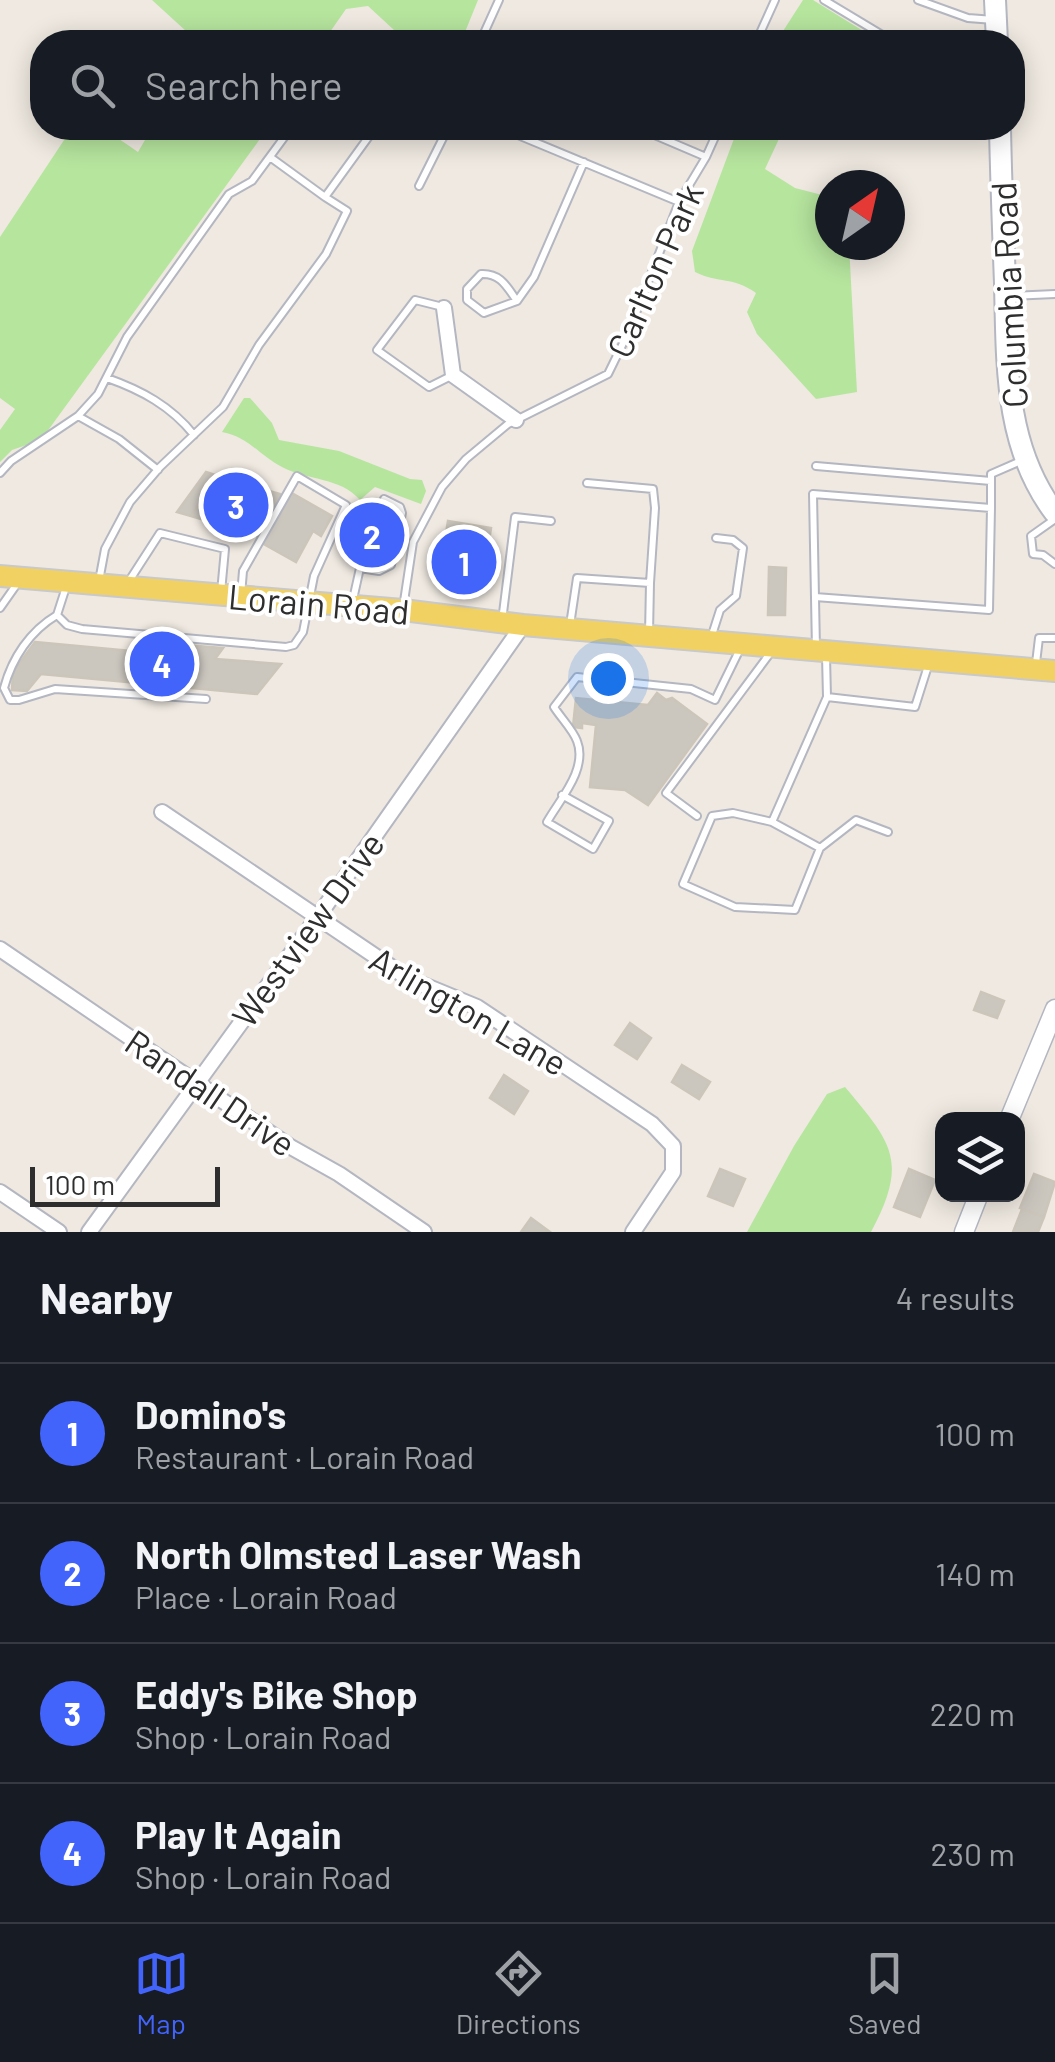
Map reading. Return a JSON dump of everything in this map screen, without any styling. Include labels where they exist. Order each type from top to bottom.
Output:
[{"type":"main road","name":"Columbia Road","points":[[1000,140],[1011,403],[1024,460],[1055,516]]},
{"type":"main road","name":"Lorain Road","points":[[11,577],[1045,670]]},
{"type":"street","points":[[444,308],[453,375],[516,420]]},
{"type":"street","name":"Westview Drive","points":[[89,1232],[317,918],[512,623]]},
{"type":"street","name":"Arlington Lane","points":[[162,812],[410,979],[477,1007],[652,1124],[673,1146],[673,1172],[632,1232]]},
{"type":"street","name":"Randall Drive","points":[[0,949],[424,1232]]},
{"type":"street","points":[[1012,1112],[1055,1008]]},
{"type":"street","points":[[0,1192],[58,1232]]},
{"type":"street","points":[[964,1232],[976,1202]]},
{"type":"lane","points":[[485,30],[499,0]]},
{"type":"lane","points":[[761,30],[775,0]]},
{"type":"lane","points":[[824,0],[874,30]]},
{"type":"lane","points":[[918,0],[968,18],[995,10]]},
{"type":"lane","points":[[0,473],[11,460],[78,416],[98,394],[127,337],[229,194],[252,182],[282,140]]},
{"type":"lane","points":[[325,197],[366,140]]},
{"type":"lane","points":[[419,186],[442,140]]},
{"type":"lane","points":[[530,140],[679,202]]},
{"type":"lane","points":[[666,140],[706,157]]},
{"type":"lane","name":"Carlton Park","points":[[403,610],[412,542],[442,487],[466,459],[516,420],[608,374],[629,332],[679,202],[714,140]]},
{"type":"lane","points":[[98,584],[99,566],[130,502],[232,395],[259,345],[326,254],[347,211],[270,157]]},
{"type":"lane","points":[[517,302],[501,278],[490,274],[481,274],[467,290],[466,300],[484,314],[517,302],[534,277],[584,162]]},
{"type":"lane","points":[[1005,296],[1055,294]]},
{"type":"lane","points":[[444,308],[415,300],[377,350],[428,387],[453,375]]},
{"type":"lane","points":[[107,378],[168,408],[194,435]]},
{"type":"lane","points":[[78,416],[119,439],[158,470]]},
{"type":"lane","points":[[816,597],[989,610],[993,472],[1024,460]]},
{"type":"lane","points":[[816,466],[992,481]]},
{"type":"lane","points":[[58,615],[67,625],[82,629],[286,648],[294,645],[303,632],[314,576],[346,505],[297,476],[231,595]]},
{"type":"lane","points":[[587,483],[653,488],[650,636]]},
{"type":"lane","points":[[772,822],[827,696],[816,597],[813,494],[991,508]]},
{"type":"lane","points":[[360,568],[379,572],[391,566],[400,507],[384,499],[374,523]]},
{"type":"lane","points":[[1055,516],[1030,536],[1033,554],[1043,555],[1055,564]]},
{"type":"lane","points":[[512,623],[515,517],[550,522]]},
{"type":"lane","points":[[126,586],[160,533],[225,549],[231,595]]},
{"type":"lane","points":[[711,641],[720,610],[736,596],[743,548],[733,540],[716,538]]},
{"type":"lane","points":[[352,605],[366,550]]},
{"type":"lane","points":[[0,608],[11,577]]},
{"type":"lane","points":[[570,629],[577,578],[650,583]]},
{"type":"lane","points":[[68,581],[58,615],[39,626],[9,668],[4,688],[10,700],[55,689],[206,699]]},
{"type":"lane","points":[[1045,670],[1039,638],[1055,638]]},
{"type":"lane","points":[[562,795],[610,821],[593,849],[547,822],[562,795],[580,765],[578,741],[554,707],[577,678],[691,688],[715,700],[742,644]]},
{"type":"lane","points":[[697,816],[666,793],[774,646]]},
{"type":"lane","points":[[827,696],[916,707],[930,660]]},
{"type":"lane","points":[[820,848],[772,822],[732,812],[712,816],[684,884],[735,907],[794,910],[820,848],[856,820],[888,832]]},
{"type":"green space","points":[[152,0],[478,0],[466,30],[394,30],[368,6],[346,9],[331,30],[185,30]]},
{"type":"green space","points":[[803,0],[813,0],[862,30],[784,30]]},
{"type":"green space","points":[[64,140],[120,140],[138,152],[145,140],[259,140],[41,440],[12,450],[0,462],[0,430],[15,409],[0,398],[0,237]]},
{"type":"green space","points":[[734,140],[778,140],[765,169],[795,188],[815,193],[815,260],[850,260],[857,392],[816,399],[757,334],[747,312],[756,293],[740,284],[695,272],[692,251]]},
{"type":"green space","points":[[244,398],[250,398],[272,423],[279,440],[339,451],[410,479],[422,480],[426,491],[421,504],[375,487],[360,500],[334,483],[282,467],[240,438],[222,432]]},
{"type":"green space","points":[[845,1087],[874,1123],[890,1154],[890,1187],[871,1232],[747,1232],[827,1094]]},
{"type":"building","points":[[206,472],[218,476],[191,516],[177,512]]},
{"type":"building","points":[[218,476],[280,494],[257,536],[191,516]]},
{"type":"building","points":[[290,492],[332,516],[321,536],[313,531],[296,562],[262,543]]},
{"type":"building","points":[[362,518],[379,525],[381,519],[393,524],[381,553],[352,544]]},
{"type":"building","points":[[448,521],[491,528],[484,572],[458,568],[462,542],[445,539]]},
{"type":"building","points":[[769,567],[786,568],[785,615],[768,615]]},
{"type":"building","points":[[35,642],[142,652],[149,642],[223,648],[215,659],[281,664],[257,694],[41,674],[27,691],[12,690],[13,672]]},
{"type":"building","points":[[657,693],[666,700],[672,698],[707,724],[648,805],[625,790],[590,787],[596,725],[582,723],[582,728],[573,727],[576,698],[648,705]]},
{"type":"building","points":[[981,992],[1004,1001],[997,1018],[974,1010]]},
{"type":"building","points":[[630,1023],[651,1038],[637,1059],[615,1045]]},
{"type":"building","points":[[682,1065],[710,1082],[699,1099],[672,1082]]},
{"type":"building","points":[[504,1075],[528,1091],[514,1114],[490,1098]]},
{"type":"building","points":[[720,1169],[745,1179],[733,1206],[708,1196]]},
{"type":"building","points":[[909,1169],[935,1180],[920,1217],[894,1207]]},
{"type":"building","points":[[1034,1174],[1055,1182],[1044,1217],[1020,1208]]},
{"type":"building","points":[[1022,1209],[1044,1217],[1038,1232],[1013,1232]]},
{"type":"building","points":[[531,1218],[550,1232],[521,1232]]},
{"type":"place","name":"Eddy's Bike Shop","points":[[236,505]]},
{"type":"place","name":"North Olmsted Laser Wash","points":[[372,535]]},
{"type":"place","name":"Domino's","points":[[464,562]]},
{"type":"place","name":"Play It Again","points":[[162,664]]}]
